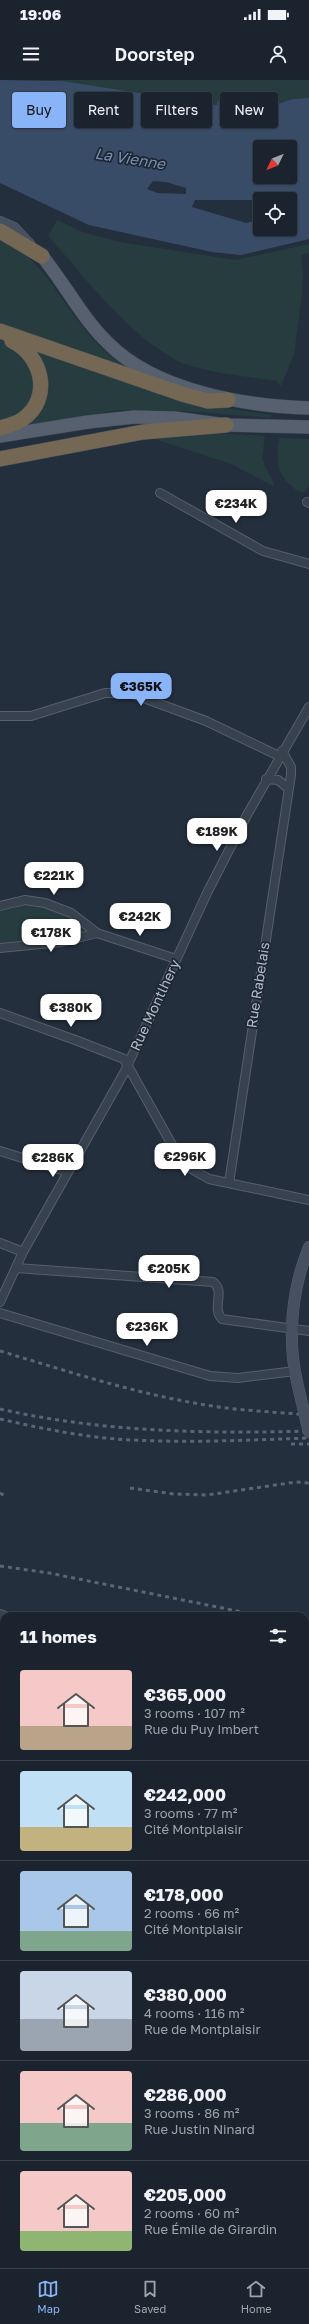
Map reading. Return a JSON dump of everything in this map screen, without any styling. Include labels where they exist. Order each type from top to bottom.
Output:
[{"type":"highway","points":[[0,231],[42,256]]},
{"type":"highway","points":[[0,332],[182,394],[208,401],[228,400]]},
{"type":"highway","points":[[0,332],[20,344],[33,356],[39,369],[41,384],[39,396],[30,412],[24,419],[0,428]]},
{"type":"highway","points":[[0,459],[143,432],[226,425]]},
{"type":"main road","points":[[42,256],[91,323],[120,354],[153,374],[228,400],[266,406],[309,408]]},
{"type":"main road","points":[[0,436],[88,422],[134,418],[174,418],[226,425],[309,427]]},
{"type":"street","points":[[0,222],[14,228],[42,256]]},
{"type":"street","points":[[160,493],[263,551],[309,564]]},
{"type":"street","points":[[0,716],[31,716],[105,693],[130,694],[206,721],[280,753]]},
{"type":"street","name":"Rue Montlhery","points":[[0,1302],[23,1252],[128,1065],[207,893],[266,779],[280,753],[309,707]]},
{"type":"street","name":"Rue Rabelais","points":[[229,1183],[291,767],[280,753]]},
{"type":"street","points":[[266,779],[278,780],[288,788]]},
{"type":"street","points":[[0,906],[25,900],[45,903],[71,913],[97,933],[176,959]]},
{"type":"street","points":[[0,948],[61,942],[97,933]]},
{"type":"street","points":[[0,1013],[116,1055],[128,1065],[176,1152],[188,1167],[209,1179],[309,1200]]},
{"type":"street","points":[[0,1151],[68,1172]]},
{"type":"street","points":[[0,1243],[23,1252]]},
{"type":"street","points":[[309,1247],[296,1297],[292,1328],[296,1376],[309,1433]]},
{"type":"street","points":[[16,1268],[212,1282],[217,1285],[219,1292],[217,1311],[222,1319],[309,1330]]},
{"type":"street","points":[[0,1313],[210,1376],[238,1378],[296,1376]]},
{"type":"green space","points":[[52,80],[309,80],[309,98],[293,99],[278,104],[278,92],[220,92],[220,106],[212,104],[212,92],[141,92],[141,93]]},
{"type":"green space","points":[[57,220],[82,232],[120,242],[235,260],[309,244],[309,253],[301,255],[303,272],[302,294],[294,354],[281,386],[277,381],[225,374],[197,368],[176,360],[157,348],[107,303],[48,236]]},
{"type":"green space","points":[[0,235],[30,259],[41,271],[92,338],[122,365],[0,325]]},
{"type":"green space","points":[[0,340],[21,349],[37,384],[29,407],[0,424]]},
{"type":"green space","points":[[36,349],[214,406],[271,415],[271,418],[185,411],[119,410],[30,425],[43,405],[48,388],[46,371]]},
{"type":"green space","points":[[216,433],[265,436],[262,459],[274,484],[273,486],[231,464],[155,439],[165,436]]},
{"type":"green space","points":[[279,438],[309,439],[309,484],[305,492],[299,492],[295,489],[283,476],[280,470],[278,464]]},
{"type":"green space","points":[[24,904],[48,908],[83,927],[85,931],[64,936],[0,943],[0,910]]},
{"type":"water","name":"La Vienne","points":[[0,80],[62,81],[141,93],[141,128],[212,128],[212,104],[217,105],[218,100],[220,101],[220,128],[278,128],[278,104],[293,99],[309,98],[309,239],[241,255],[212,252],[89,225],[0,183]],"holes":[[[153,181],[166,182],[186,188],[186,194],[157,193],[147,189]]]},
{"type":"railway","points":[[0,1351],[79,1375],[158,1396],[212,1406],[309,1415]]},
{"type":"railway","points":[[0,1409],[76,1423],[154,1430],[231,1432],[309,1431]]},
{"type":"railway","points":[[0,1419],[66,1432],[132,1440],[198,1441],[309,1438]]},
{"type":"railway","points":[[291,1444],[309,1444]]},
{"type":"railway","points":[[130,1488],[174,1494],[207,1495],[296,1482],[309,1483]]},
{"type":"railway","points":[[0,1493],[7,1497]]},
{"type":"railway","points":[[0,1566],[49,1573],[242,1612]]}]
